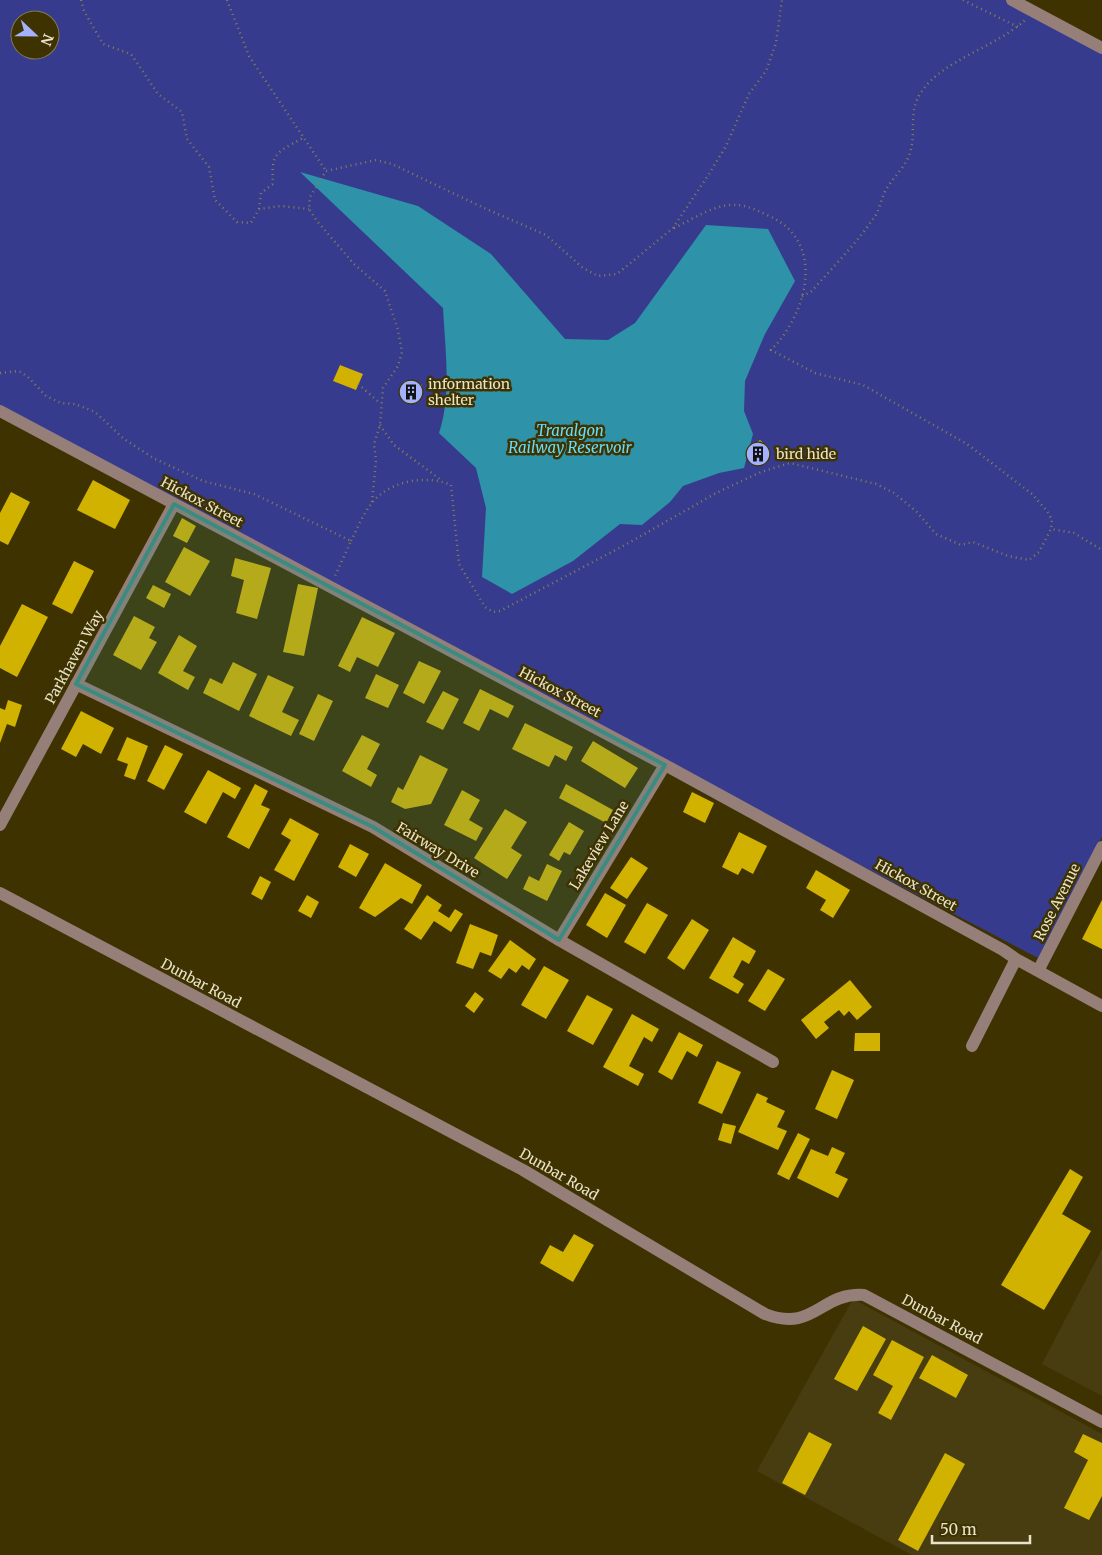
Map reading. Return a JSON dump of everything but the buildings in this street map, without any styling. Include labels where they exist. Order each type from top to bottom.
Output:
[{"type":"street","points":[[1012,0],[1102,48]]},
{"type":"street","name":"Hickox Street","points":[[0,411],[666,765],[1102,1006]]},
{"type":"street","name":"Parkhaven Way","points":[[0,825],[174,504]]},
{"type":"street","name":"Fairway Drive","points":[[76,684],[373,827],[558,940],[773,1062]]},
{"type":"street","name":"Lakeview Lane","points":[[558,940],[666,765]]},
{"type":"street","name":"Rose Avenue","points":[[1038,971],[1102,847]]},
{"type":"street","name":"Dunbar Road","points":[[0,893],[523,1170],[765,1314],[789,1320],[801,1318],[842,1297],[864,1295],[1102,1422]]},
{"type":"street","points":[[972,1046],[1016,960]]},
{"type":"path","points":[[80,0],[102,44],[131,54],[158,94],[182,112],[187,139],[209,167],[215,200],[237,222],[251,223],[259,209],[261,194],[273,184],[272,163],[278,151],[302,138]]},
{"type":"path","points":[[227,0],[249,56],[302,138],[326,171]]},
{"type":"path","points":[[673,228],[726,146],[750,94],[766,71],[776,43],[782,0]]},
{"type":"path","points":[[963,0],[1018,27]]},
{"type":"path","points":[[802,296],[811,292],[874,218],[887,188],[910,152],[914,132],[912,111],[922,89],[945,70],[982,50],[1018,27],[1032,14]]},
{"type":"path","points":[[330,587],[350,541],[372,502],[376,460],[374,444],[380,425],[380,403],[383,388],[398,366],[402,352],[398,330],[385,291],[354,264],[317,221],[310,209],[310,197],[326,171],[376,160],[392,164],[539,232],[583,268],[598,276],[617,274],[673,228],[716,208],[746,206],[784,223],[794,234],[801,247],[807,275],[802,296],[789,327],[771,350],[815,373],[863,384],[967,444],[1032,494],[1047,511],[1052,520],[1051,529],[1039,552],[1029,560],[1008,556],[973,542],[961,545],[936,534],[916,511],[894,493],[876,484],[790,463],[761,472],[718,492],[570,575],[500,611],[493,612],[485,607],[459,564],[453,496],[450,485],[442,482],[404,481],[372,502]]},
{"type":"path","points":[[259,209],[281,206],[310,209]]},
{"type":"path","points":[[0,373],[18,371],[46,396],[61,403],[75,404],[95,412],[124,440],[155,459],[204,481],[254,494],[350,541]]},
{"type":"path","points":[[358,384],[380,403]]},
{"type":"path","points":[[380,425],[394,445],[433,472],[442,482]]},
{"type":"path","points":[[1051,529],[1074,533],[1102,550]]},
{"type":"highlighted area","points":[[174,504],[665,765],[559,940],[373,827],[76,684]]},
{"type":"shaded area","points":[[0,0],[1006,0],[1102,51],[1102,837],[1038,958],[365,606],[0,405]]},
{"type":"shaded area","points":[[1102,1249],[1102,1396],[1042,1364]]},
{"type":"shaded area","points":[[853,1299],[1102,1434],[1102,1555],[912,1555],[757,1471]]},
{"type":"water","name":"Traralgon Railway Reservoir","points":[[300,172],[418,206],[491,254],[565,339],[608,340],[635,323],[706,225],[768,229],[795,281],[765,334],[745,381],[744,411],[753,434],[744,468],[719,473],[683,486],[670,502],[642,525],[620,524],[573,561],[512,594],[482,577],[486,508],[476,468],[439,433],[447,387],[443,308]]},
{"type":"place","name":"information shelter","points":[[411,392]]},
{"type":"place","name":"bird hide","points":[[758,454]]}]
